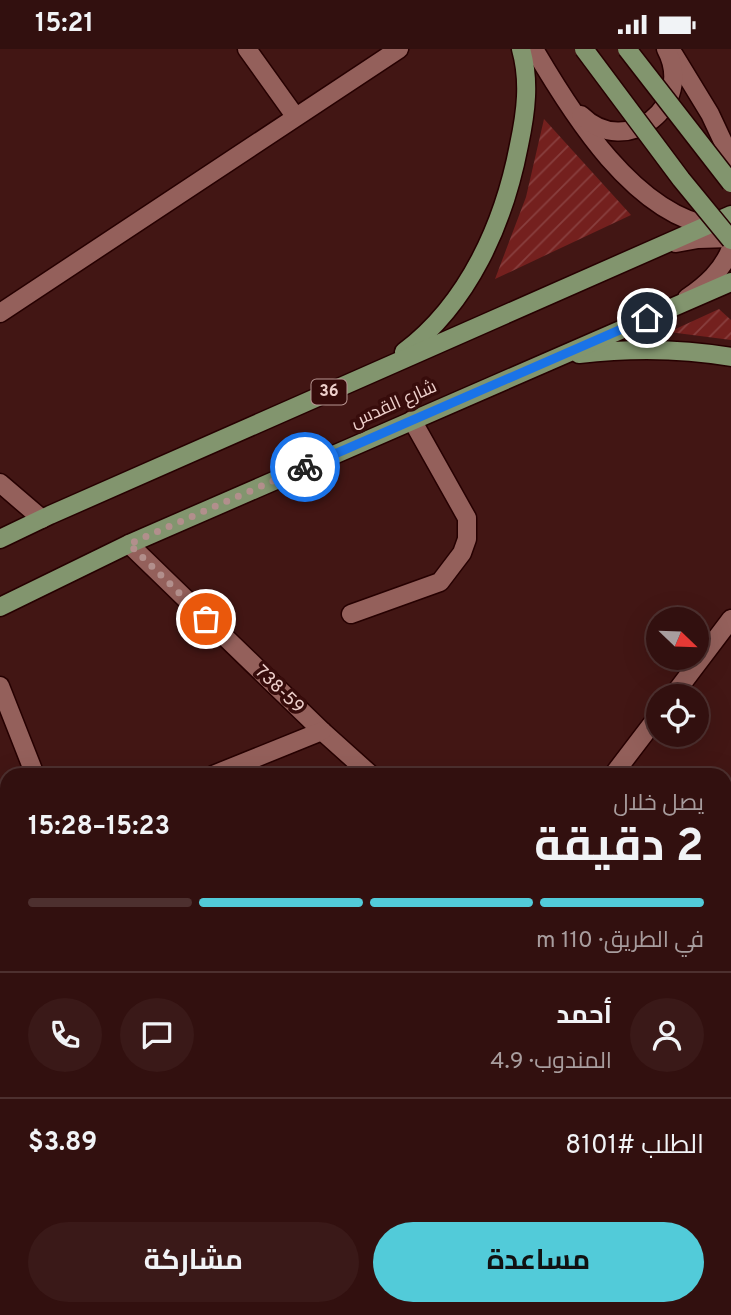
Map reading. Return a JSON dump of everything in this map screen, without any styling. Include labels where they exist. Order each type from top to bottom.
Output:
[{"type":"main road","points":[[371,374],[418,342],[440,318],[481,259],[496,226],[516,162],[523,127],[527,93],[521,49]]},
{"type":"main road","points":[[583,49],[681,179],[731,239]]},
{"type":"main road","points":[[627,49],[731,183]]},
{"type":"main road","name":"36","points":[[0,539],[731,215]]},
{"type":"main road","name":"شارع القدس","points":[[0,607],[129,544],[731,282]]},
{"type":"main road","points":[[539,365],[579,355],[643,348],[731,357]]},
{"type":"street","points":[[247,49],[295,116]]},
{"type":"street","points":[[0,313],[399,49]]},
{"type":"street","points":[[534,49],[590,134],[624,174],[674,214],[696,225],[731,229]]},
{"type":"street","points":[[558,89],[585,119],[596,126],[621,131],[634,129],[657,116],[671,95],[674,69],[668,49]]},
{"type":"street","points":[[668,49],[710,114],[731,159]]},
{"type":"street","points":[[659,247],[698,239],[731,239]]},
{"type":"street","points":[[669,309],[711,279],[722,266],[731,248]]},
{"type":"street","points":[[351,614],[440,582],[462,553],[467,540],[467,518],[412,420]]},
{"type":"street","points":[[0,484],[42,519]]},
{"type":"street","name":"738-59","points":[[129,544],[363,768]]},
{"type":"street","points":[[683,684],[731,619]]},
{"type":"street","points":[[0,686],[32,768]]},
{"type":"street","points":[[233,768],[322,731]]},
{"type":"street","points":[[618,768],[646,732]]},
{"type":"shaded area","points":[[544,119],[631,215],[495,279],[526,197]]},
{"type":"shaded area","points":[[719,309],[731,320],[731,340],[669,332]]},
{"type":"way so far","points":[[206,619],[129,544],[305,467]]},
{"type":"route","points":[[305,467],[647,318]]}]
